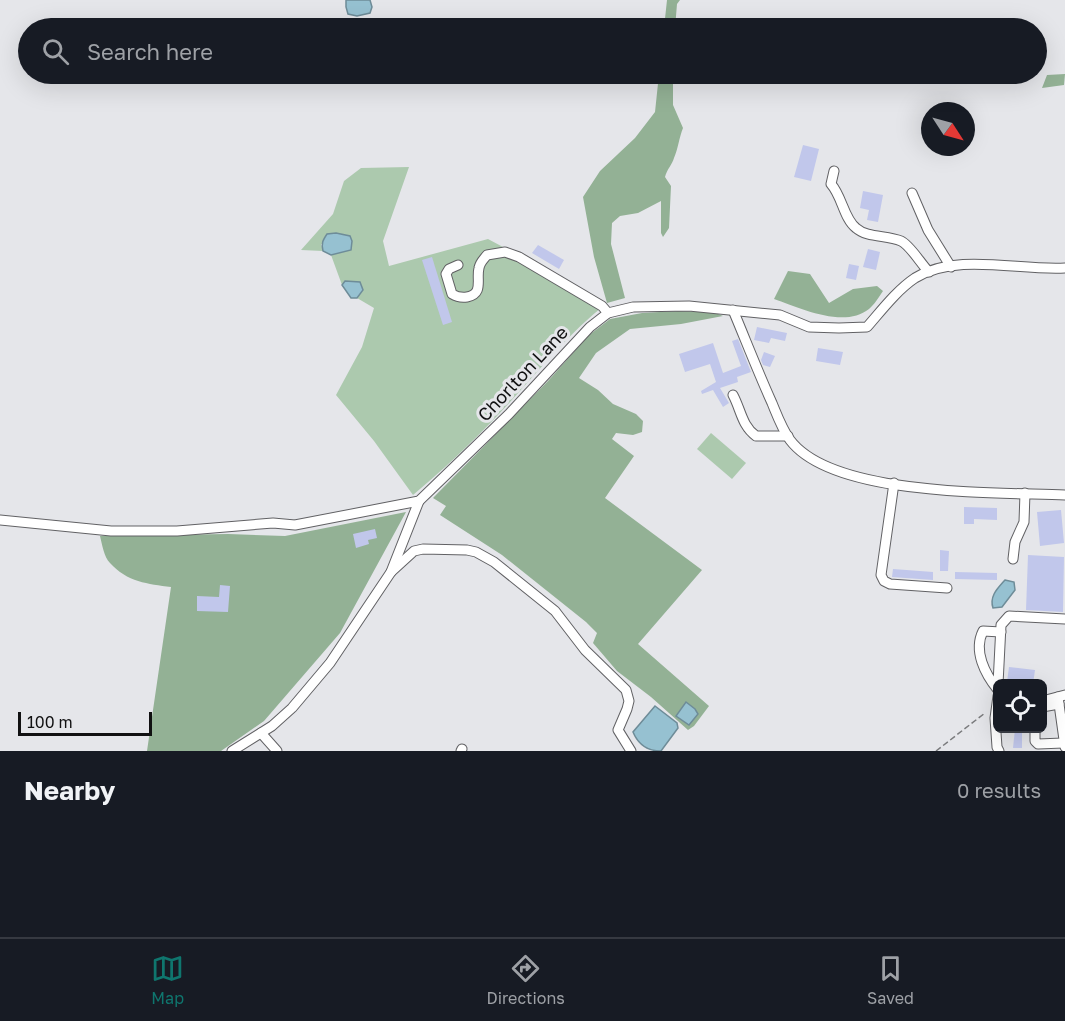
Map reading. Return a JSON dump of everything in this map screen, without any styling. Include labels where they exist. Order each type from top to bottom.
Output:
[{"type":"street","points":[[834,171],[831,184],[839,192],[854,227],[861,232],[900,240],[907,244],[929,272]]},
{"type":"street","points":[[912,193],[928,230],[951,267]]},
{"type":"street","points":[[458,265],[446,274],[452,294],[458,297],[472,296],[477,291],[480,286],[479,267],[487,255],[505,252],[519,257],[602,306],[608,313]]},
{"type":"street","name":"Chorlton Lane","points":[[419,501],[509,414],[590,327],[608,313],[633,307],[689,306],[780,315],[809,327],[867,327],[915,278],[929,272],[951,267],[1065,268]]},
{"type":"street","points":[[733,310],[766,392],[788,436],[804,455],[820,465],[847,474],[952,492],[1065,495]]},
{"type":"street","points":[[733,395],[742,412],[747,429],[753,434],[756,436],[788,436]]},
{"type":"street","points":[[894,483],[881,575],[884,581],[890,584],[947,588]]},
{"type":"street","points":[[1013,560],[1015,542],[1024,522],[1025,494]]},
{"type":"street","points":[[0,520],[111,531],[177,531],[273,523],[295,525],[419,501]]},
{"type":"street","points":[[391,572],[419,501]]},
{"type":"street","points":[[232,751],[272,726],[292,708],[313,685],[391,572],[414,551],[423,549],[476,552],[502,568],[555,611],[585,650],[626,690],[629,701],[618,730],[631,751]]},
{"type":"street","points":[[998,679],[1001,626],[1010,616],[1065,619]]},
{"type":"street","points":[[993,684],[986,675],[980,654],[980,637],[983,631],[1001,632]]},
{"type":"street","points":[[1035,733],[1035,741],[1038,744],[1064,746],[1061,699],[1047,705]]},
{"type":"street","points":[[261,732],[277,751]]},
{"type":"street","points":[[996,733],[999,751]]},
{"type":"path","points":[[936,751],[993,707]]},
{"type":"green space","points":[[667,0],[680,0],[677,4],[676,18],[665,18]]},
{"type":"green space","points":[[1065,74],[1064,85],[1042,88],[1044,84],[1047,84],[1047,75]]},
{"type":"green space","points":[[658,84],[673,84],[673,105],[683,128],[675,155],[665,177],[671,186],[669,228],[663,237],[661,201],[638,213],[620,216],[612,223],[611,244],[625,298],[607,303],[594,257],[583,197],[600,171],[635,138],[655,112]]},
{"type":"green space","points":[[409,167],[383,241],[389,266],[488,239],[607,303],[564,343],[477,437],[413,495],[374,441],[336,395],[362,347],[374,308],[357,298],[363,290],[345,281],[342,285],[331,255],[351,250],[321,244],[323,251],[301,250],[333,214],[344,181],[361,168]]},
{"type":"green space","points":[[788,271],[810,274],[829,303],[853,289],[877,286],[883,291],[869,309],[859,315],[835,317],[822,315],[774,299]]},
{"type":"green space","points":[[713,312],[723,316],[681,324],[630,329],[596,353],[579,378],[598,390],[613,404],[636,414],[643,421],[642,432],[633,435],[616,433],[612,439],[634,456],[605,498],[702,570],[638,644],[709,706],[694,726],[688,730],[617,671],[593,643],[597,633],[586,622],[502,555],[440,515],[446,506],[433,498],[548,381],[589,335],[610,319],[642,313]]},
{"type":"green space","points":[[711,433],[746,463],[732,479],[697,449]]},
{"type":"green space","points":[[406,512],[340,633],[264,721],[221,751],[147,751],[171,587],[146,583],[123,574],[108,560],[100,536],[228,534],[285,536]]},
{"type":"water","points":[[346,0],[370,0],[372,7],[370,13],[357,16],[348,14]]},
{"type":"water","points":[[327,234],[350,236],[351,250],[331,255],[323,251],[322,246]]},
{"type":"water","points":[[345,281],[360,282],[363,290],[357,298],[351,298],[342,285]]},
{"type":"water","points":[[1005,580],[1014,582],[1015,590],[1002,607],[993,608],[993,596]]},
{"type":"water","points":[[686,702],[698,714],[689,725],[676,716]]},
{"type":"water","points":[[655,706],[677,723],[678,728],[661,751],[651,750],[644,746],[633,732]]},
{"type":"building","points":[[803,145],[819,149],[811,181],[794,177]]},
{"type":"building","points":[[863,191],[883,195],[878,222],[867,220],[869,210],[860,208]]},
{"type":"building","points":[[538,245],[564,260],[559,269],[532,253]]},
{"type":"building","points":[[868,249],[880,252],[876,270],[863,267]]},
{"type":"building","points":[[432,257],[452,322],[443,325],[422,260]]},
{"type":"building","points":[[849,264],[859,266],[856,280],[846,278]]},
{"type":"building","points":[[757,327],[787,333],[785,341],[771,338],[769,343],[754,340]]},
{"type":"building","points":[[738,339],[751,372],[737,377],[738,382],[720,388],[729,403],[723,407],[713,390],[702,394],[701,391],[716,382],[710,364],[685,372],[679,354],[713,343],[723,373],[741,366],[732,341]]},
{"type":"building","points":[[818,348],[843,352],[840,365],[816,361]]},
{"type":"building","points":[[764,352],[775,356],[770,367],[763,365],[761,360]]},
{"type":"building","points":[[964,507],[997,508],[997,520],[974,519],[974,524],[964,524]]},
{"type":"building","points":[[1061,510],[1064,543],[1040,546],[1037,512]]},
{"type":"building","points":[[375,529],[377,538],[368,540],[369,544],[356,548],[353,534]]},
{"type":"building","points":[[940,550],[949,551],[948,571],[940,571]]},
{"type":"building","points":[[1028,555],[1064,557],[1063,612],[1026,610]]},
{"type":"building","points":[[893,569],[933,572],[933,580],[892,577]]},
{"type":"building","points":[[955,572],[997,573],[997,580],[955,579]]},
{"type":"building","points":[[220,585],[230,586],[228,612],[197,611],[197,596],[219,597]]},
{"type":"building","points":[[1009,667],[1035,670],[1034,679],[1007,679]]},
{"type":"building","points":[[1015,733],[1022,733],[1022,748],[1013,748]]}]
